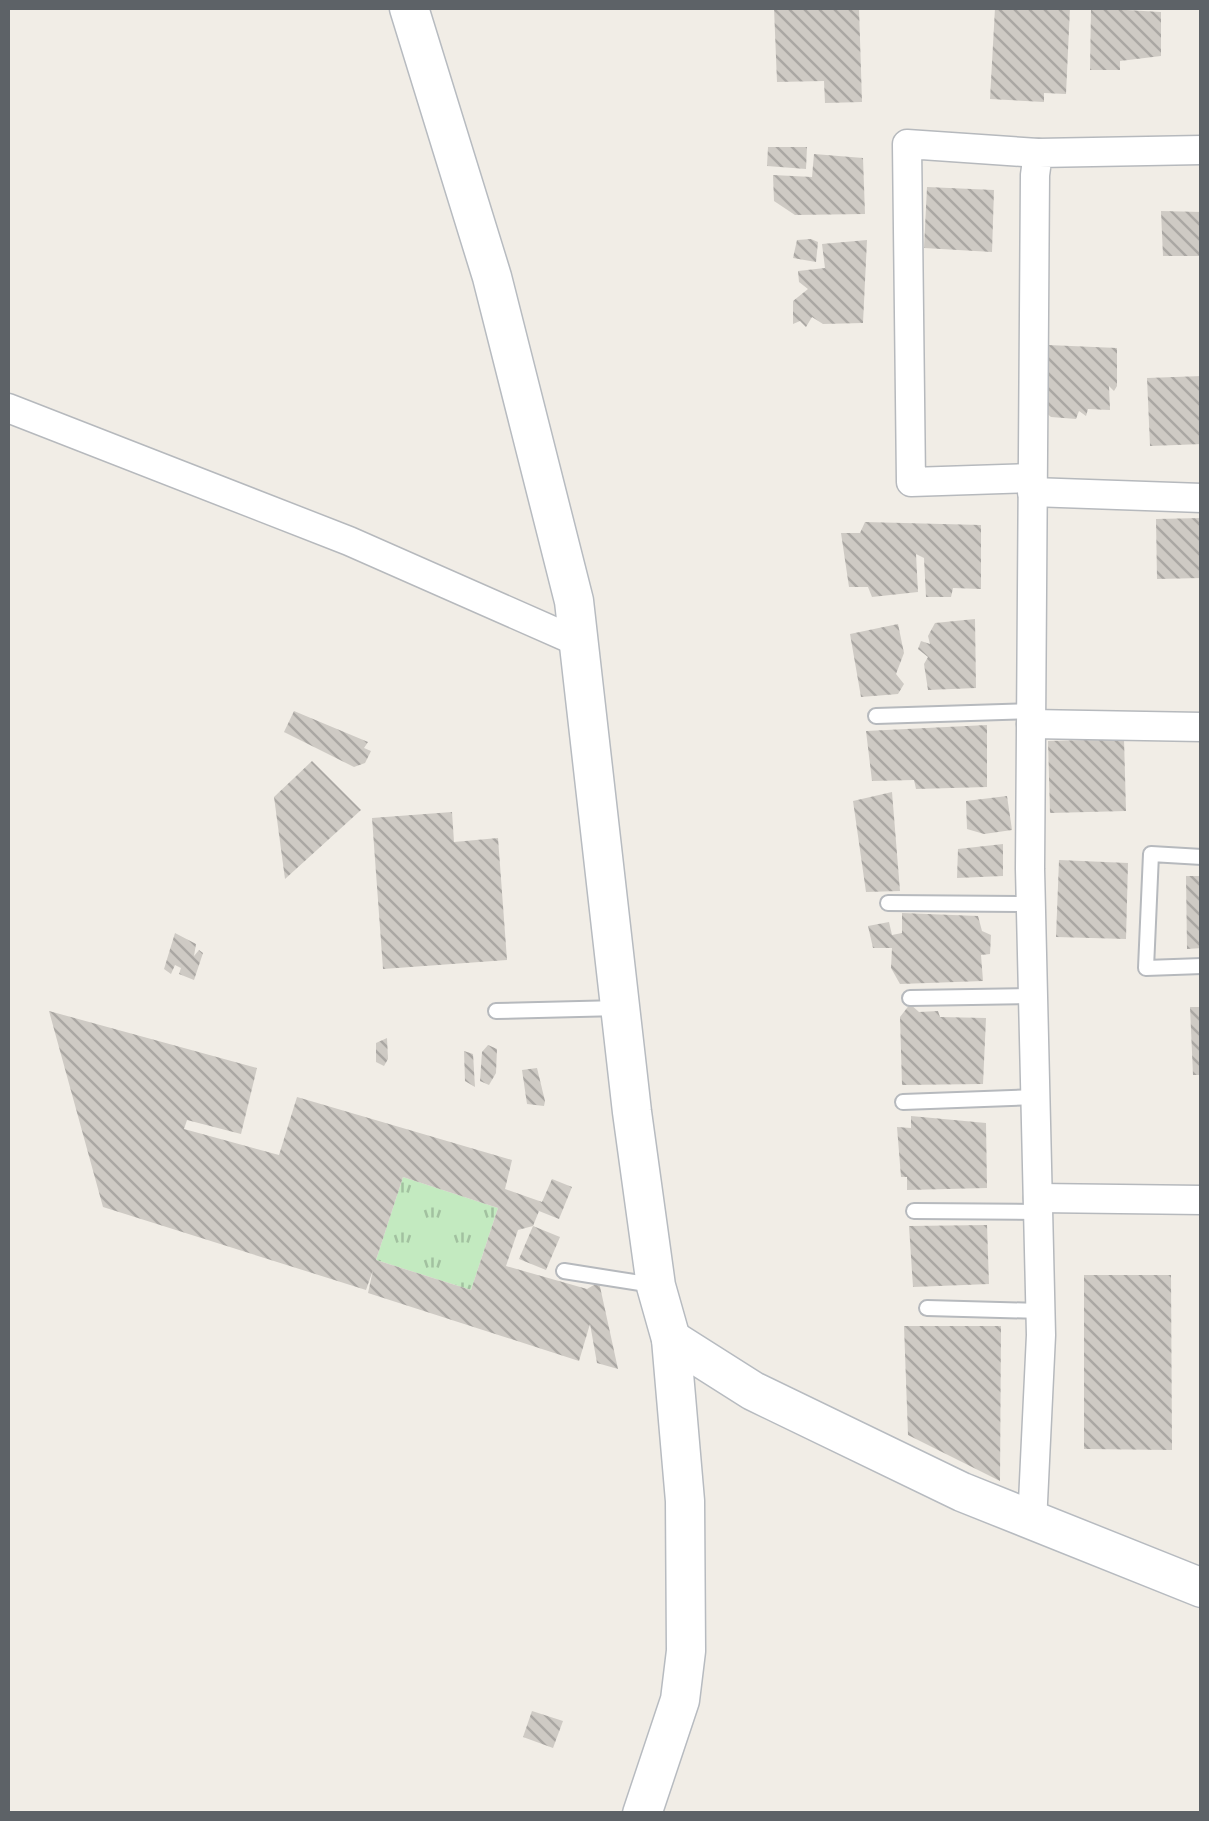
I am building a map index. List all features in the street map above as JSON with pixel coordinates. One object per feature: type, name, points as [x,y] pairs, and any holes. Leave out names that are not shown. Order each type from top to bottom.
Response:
[{"type":"street","points":[[409,8],[492,277],[574,601],[656,1286],[671,1340],[685,1501],[686,1651],[680,1700],[642,1814]]},
{"type":"street","points":[[1202,150],[1038,153],[907,144],[911,482],[1032,485],[1202,498]]},
{"type":"street","points":[[1032,1523],[1040,1310],[1031,904],[1034,218],[1038,153]]},
{"type":"street","points":[[8,408],[349,541],[578,642]]},
{"type":"street","points":[[1031,718],[1202,726]]},
{"type":"street","points":[[1038,1205],[1202,1200]]},
{"type":"street","points":[[671,1340],[753,1391],[1032,1523],[1202,1588]]},
{"type":"lane","points":[[876,716],[1031,718]]},
{"type":"lane","points":[[1202,857],[1151,854],[1146,968],[1202,966]]},
{"type":"lane","points":[[888,904],[1031,904]]},
{"type":"lane","points":[[910,998],[1033,996]]},
{"type":"lane","points":[[496,1010],[621,1008]]},
{"type":"lane","points":[[903,1102],[1036,1097]]},
{"type":"lane","points":[[914,1210],[1038,1205]]},
{"type":"lane","points":[[564,1271],[656,1286]]},
{"type":"lane","points":[[927,1308],[1040,1310]]},
{"type":"green space","points":[[403,1177],[498,1208],[471,1290],[376,1260]]},
{"type":"building","points":[[774,8],[859,8],[862,102],[825,103],[824,81],[777,82]]},
{"type":"building","points":[[995,8],[1070,8],[1066,94],[1044,93],[1044,102],[990,99]]},
{"type":"building","points":[[1091,8],[1161,12],[1161,56],[1120,61],[1120,70],[1090,70]]},
{"type":"building","points":[[768,147],[807,147],[806,169],[767,166]]},
{"type":"building","points":[[814,154],[863,158],[865,214],[795,215],[774,201],[773,175],[812,177]]},
{"type":"building","points":[[927,187],[994,190],[992,252],[924,248]]},
{"type":"building","points":[[1161,211],[1202,212],[1202,256],[1163,256]]},
{"type":"building","points":[[797,240],[818,242],[816,262],[793,258]]},
{"type":"building","points":[[867,240],[863,323],[823,324],[812,317],[806,327],[800,321],[793,324],[793,301],[808,289],[799,282],[798,271],[825,268],[822,244]]},
{"type":"building","points":[[1048,345],[1117,348],[1117,386],[1114,391],[1109,386],[1110,410],[1088,409],[1086,416],[1079,411],[1076,419],[1051,417],[1044,411],[1043,355]]},
{"type":"building","points":[[1202,376],[1202,444],[1150,446],[1147,378]]},
{"type":"building","points":[[1202,518],[1202,578],[1157,579],[1156,519]]},
{"type":"building","points":[[865,522],[981,525],[981,589],[953,588],[951,597],[926,597],[924,558],[916,554],[918,592],[872,597],[868,587],[849,587],[841,533],[860,533]]},
{"type":"building","points":[[975,619],[976,688],[928,690],[924,664],[928,657],[918,649],[921,641],[930,644],[928,636],[935,623]]},
{"type":"building","points":[[898,624],[904,653],[896,674],[904,684],[898,694],[861,697],[850,634]]},
{"type":"building","points":[[294,711],[368,742],[364,748],[371,751],[365,763],[354,767],[284,732]]},
{"type":"building","points":[[987,725],[987,787],[916,789],[914,780],[872,781],[866,731]]},
{"type":"building","points":[[1124,739],[1126,811],[1050,813],[1048,741]]},
{"type":"building","points":[[312,761],[361,810],[285,879],[274,797]]},
{"type":"building","points":[[892,792],[900,891],[866,892],[853,801]]},
{"type":"building","points":[[1007,796],[1012,830],[984,834],[967,829],[966,801]]},
{"type":"building","points":[[452,812],[454,842],[498,838],[507,960],[383,969],[372,818]]},
{"type":"building","points":[[1003,844],[1003,876],[957,878],[958,849]]},
{"type":"building","points":[[1059,860],[1128,863],[1126,939],[1056,937]]},
{"type":"building","points":[[1186,876],[1202,876],[1202,948],[1187,949]]},
{"type":"building","points":[[902,913],[978,916],[982,931],[991,935],[990,954],[981,955],[983,981],[900,984],[891,968],[892,948],[873,948],[868,926],[889,922],[892,935],[902,933]]},
{"type":"building","points":[[175,933],[196,944],[194,956],[199,950],[203,953],[194,980],[179,974],[181,968],[175,965],[171,974],[164,969]]},
{"type":"building","points":[[910,1004],[919,1012],[938,1011],[940,1017],[986,1018],[983,1084],[902,1085],[900,1017]]},
{"type":"building","points":[[1190,1007],[1202,1007],[1202,1075],[1193,1075]]},
{"type":"building","points":[[49,1011],[257,1068],[241,1134],[187,1120],[184,1129],[279,1155],[297,1097],[512,1160],[505,1189],[542,1202],[552,1179],[572,1187],[559,1219],[539,1211],[533,1226],[518,1230],[506,1266],[587,1289],[599,1282],[618,1369],[597,1363],[590,1324],[579,1361],[368,1293],[373,1270],[366,1290],[103,1207]],"holes":[[[403,1177],[498,1208],[471,1290],[376,1260]]]},
{"type":"building","points":[[387,1038],[388,1059],[384,1066],[376,1062],[376,1043]]},
{"type":"building","points":[[488,1045],[497,1049],[496,1073],[489,1085],[480,1081],[482,1052]]},
{"type":"building","points":[[464,1051],[473,1054],[475,1087],[465,1081]]},
{"type":"building","points":[[537,1068],[544,1106],[527,1104],[522,1070]]},
{"type":"building","points":[[911,1116],[986,1123],[987,1188],[907,1190],[907,1177],[901,1177],[897,1127],[911,1128]]},
{"type":"building","points":[[987,1225],[989,1284],[913,1287],[909,1226]]},
{"type":"building","points":[[533,1226],[560,1237],[546,1270],[519,1259]]},
{"type":"building","points":[[1084,1275],[1171,1275],[1172,1450],[1084,1449]]},
{"type":"building","points":[[904,1326],[1001,1326],[1000,1481],[908,1435]]},
{"type":"building","points":[[532,1711],[563,1721],[553,1748],[523,1737]]}]
